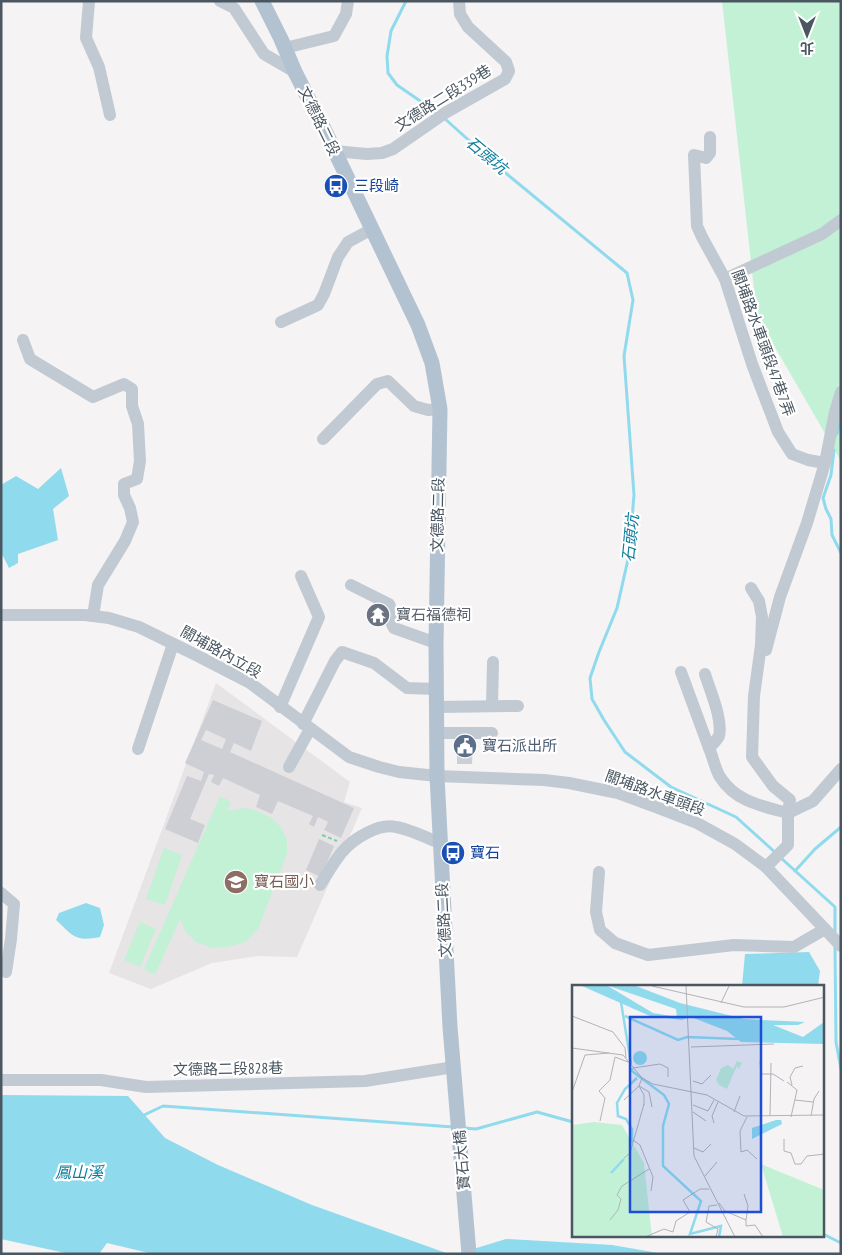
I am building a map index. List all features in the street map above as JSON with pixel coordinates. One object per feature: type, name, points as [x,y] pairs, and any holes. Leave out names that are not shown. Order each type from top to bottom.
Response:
[{"type":"main road","name":"文德路二段","points":[[262,1],[418,325],[432,363],[440,409],[436,643],[437,776],[454,1067]]},
{"type":"main road","name":"寶石大橋","points":[[454,1067],[469,1254]]},
{"type":"street","points":[[89,1],[86,38],[99,67],[110,115]]},
{"type":"street","points":[[220,1],[234,8],[264,54],[295,72]]},
{"type":"street","points":[[285,48],[334,36],[346,14],[348,1]]},
{"type":"street","name":"文德路二段339巷","points":[[334,151],[367,154],[393,148],[441,116],[505,79],[509,71],[506,62],[468,27],[460,14],[459,1]]},
{"type":"street","name":"關埔路水車頭段47巷7弄","points":[[710,137],[710,153],[706,158],[694,155],[698,226],[702,238],[725,279],[752,364],[778,432],[792,454],[808,460],[825,463]]},
{"type":"street","points":[[725,279],[822,234],[841,220]]},
{"type":"street","points":[[281,322],[318,304],[324,294],[338,257],[348,242],[372,229]]},
{"type":"street","points":[[23,340],[30,359],[93,397],[124,384],[132,389],[132,406],[138,424],[140,461],[137,479],[124,484],[124,495],[130,508],[132,522],[125,541],[98,585],[93,616]]},
{"type":"street","points":[[323,439],[377,384],[388,381],[414,406],[428,410],[440,409]]},
{"type":"street","points":[[754,696],[780,597],[807,523],[825,463],[841,392]]},
{"type":"street","points":[[280,707],[319,617],[301,576]]},
{"type":"street","points":[[351,585],[389,604],[391,607],[391,622],[394,628],[436,643]]},
{"type":"street","points":[[751,588],[759,601],[762,617],[761,644],[754,696],[752,757],[774,786],[790,800],[788,845],[766,867]]},
{"type":"street","name":"關埔路內立段","points":[[1,615],[85,615],[110,618],[139,627],[250,684],[349,757],[399,772],[437,776]]},
{"type":"street","points":[[138,749],[173,644]]},
{"type":"street","points":[[289,767],[306,726],[342,652],[374,663],[407,688],[436,688]]},
{"type":"street","points":[[492,706],[493,662]]},
{"type":"street","points":[[681,672],[720,776],[729,789],[745,801],[788,813],[814,801],[841,769]]},
{"type":"street","points":[[705,674],[720,725],[718,738],[709,748]]},
{"type":"street","points":[[436,707],[518,706]]},
{"type":"street","points":[[436,733],[492,733]]},
{"type":"street","name":"關埔路水車頭段","points":[[437,776],[544,780],[569,783],[618,793],[697,823],[735,844],[766,867],[841,946]]},
{"type":"street","points":[[320,885],[342,852],[365,833],[378,828],[396,826],[440,843]]},
{"type":"street","points":[[598,872],[596,912],[600,930],[615,943],[648,955],[734,945],[794,947],[825,929]]},
{"type":"street","points":[[1,893],[14,904],[6,972]]},
{"type":"street","name":"文德路二段828巷","points":[[1,1080],[101,1080],[146,1087],[365,1081],[454,1067]]},
{"type":"shaded area","name":"寶石國小","points":[[216,683],[350,782],[344,802],[362,808],[297,957],[258,956],[212,963],[151,989],[109,973]]},
{"type":"green space","points":[[722,1],[841,1],[841,461],[757,316]]},
{"type":"green space","points":[[220,796],[231,802],[227,811],[245,808],[272,818],[281,827],[287,840],[287,854],[258,929],[245,942],[227,947],[212,948],[196,942],[185,931],[180,919],[155,975],[144,969]]},
{"type":"green space","points":[[164,848],[182,855],[165,905],[146,899]]},
{"type":"green space","points":[[140,922],[156,929],[140,967],[124,960]]},
{"type":"water","points":[[61,468],[69,496],[53,509],[58,540],[18,554],[18,563],[9,568],[1,552],[1,485],[16,476],[38,489]]},
{"type":"water","points":[[86,903],[100,908],[104,925],[100,937],[80,938],[56,920],[59,913]]},
{"type":"water","points":[[809,952],[820,971],[818,985],[742,985],[745,954]]},
{"type":"water","name":"鳳山溪","points":[[1,1095],[128,1096],[165,1138],[218,1165],[312,1205],[449,1254],[153,1254],[107,1243],[99,1254],[70,1254],[1,1239]]},
{"type":"water","points":[[506,1239],[612,1245],[664,1254],[457,1254]]},
{"type":"building","name":"寶石福德祠","points":[[375,609],[382,611],[380,621],[373,619]]},
{"type":"building","points":[[213,700],[262,721],[251,751],[234,743],[230,752],[354,808],[341,838],[324,830],[328,822],[318,817],[314,827],[309,824],[313,816],[278,801],[272,814],[256,807],[260,795],[223,778],[219,786],[211,782],[214,775],[209,774],[190,819],[205,825],[198,843],[165,829],[187,776],[201,781],[204,772],[185,763]],"holes":[[[206,730],[226,739],[222,749],[201,740]]]},
{"type":"building","name":"寶石派出所","points":[[457,738],[473,739],[472,764],[457,764]]},
{"type":"building","points":[[319,839],[334,846],[321,877],[306,870]]},
{"type":"waterway","name":"石頭坑","points":[[406,1],[391,31],[387,56],[388,73],[397,85],[439,114]]},
{"type":"waterway","name":"石頭坑","points":[[444,118],[502,170],[627,273],[633,300],[624,356],[634,495],[629,555],[617,608],[590,678],[592,699],[625,752],[671,787],[736,817],[777,854]]},
{"type":"waterway","points":[[837,434],[841,418]]},
{"type":"waterway","points":[[834,450],[831,475],[823,498],[831,519],[832,535],[841,553]]},
{"type":"waterway","points":[[795,871],[815,849],[841,827]]},
{"type":"waterway","name":"石頭坑","points":[[781,858],[835,907],[835,933]]},
{"type":"waterway","name":"石頭坑","points":[[835,947],[836,1042],[841,1069]]},
{"type":"waterway","points":[[142,1116],[163,1106],[453,1127]]},
{"type":"waterway","points":[[464,1128],[476,1129],[537,1112],[572,1122]]},
{"type":"waterway","points":[[824,1234],[841,1243]]},
{"type":"place","name":"三段崎","points":[[336,186]]},
{"type":"place","name":"寶石福德祠","points":[[378,615]]},
{"type":"place","name":"寶石派出所","points":[[465,746]]},
{"type":"place","name":"寶石","points":[[453,853]]},
{"type":"place","name":"寶石國小","points":[[236,882]]}]
